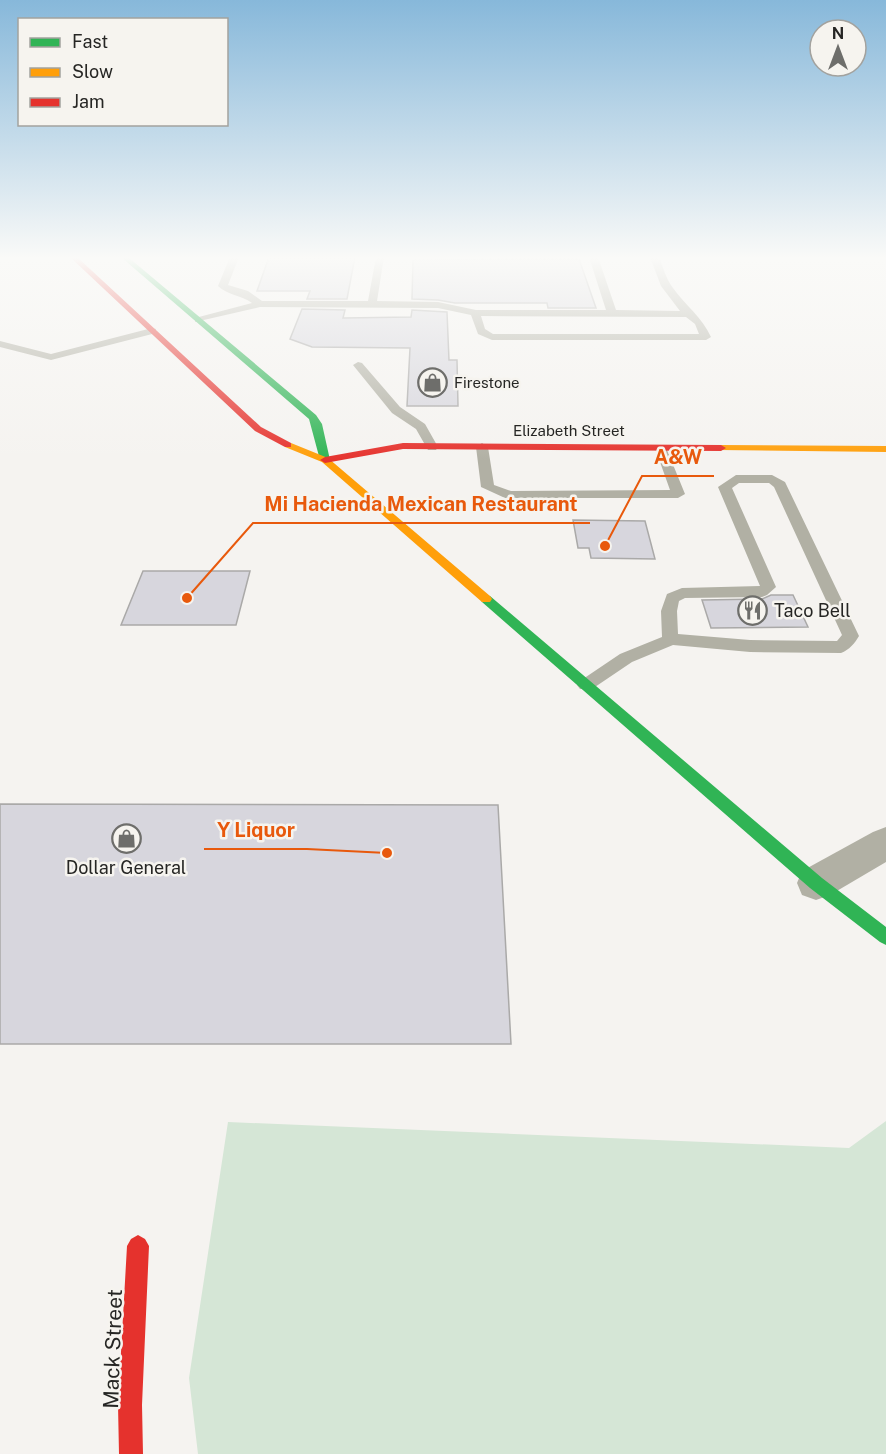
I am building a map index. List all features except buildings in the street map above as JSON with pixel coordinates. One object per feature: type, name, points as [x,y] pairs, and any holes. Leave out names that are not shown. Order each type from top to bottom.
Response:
[{"type":"main road","points":[[145,325],[273,439],[325,460],[816,883],[886,937]]},
{"type":"main road","points":[[205,325],[313,417],[317,424],[325,460]]},
{"type":"main road","name":"Elizabeth Street","points":[[325,460],[403,446],[886,450]]},
{"type":"main road","name":"Mack Street","points":[[131,1454],[130,1405],[138,1246]]},
{"type":"street","points":[[816,883],[886,843]]},
{"type":"lane","points":[[477,325],[483,334],[492,337],[706,337],[700,325]]},
{"type":"lane","points":[[0,344],[51,357],[152,331]]},
{"type":"lane","points":[[358,365],[396,410],[421,427],[432,447]]},
{"type":"lane","points":[[482,447],[489,487],[510,495],[678,494],[661,448]]},
{"type":"lane","points":[[586,684],[626,658],[662,645],[670,639],[750,646],[841,647],[851,636],[780,485],[772,479],[736,479],[725,487],[768,587],[762,592],[682,593],[672,598],[669,611],[670,639]]},
{"type":"green space","points":[[886,1121],[886,1454],[198,1454],[189,1378],[228,1122],[849,1148]]},
{"type":"traffic: fast","points":[[204,325],[313,417],[317,424],[325,460]]},
{"type":"traffic: fast","points":[[486,599],[816,883],[886,937]]},
{"type":"traffic: slow","points":[[288,445],[325,460],[486,599]]},
{"type":"traffic: slow","points":[[721,448],[886,449]]},
{"type":"traffic: jam","points":[[146,325],[258,429],[288,445]]},
{"type":"traffic: jam","points":[[325,460],[403,446],[721,448]]},
{"type":"traffic: jam","points":[[131,1454],[130,1405],[138,1246]]},
{"type":"place","name":"Firestone","points":[[433,383]]},
{"type":"place","name":"A&W","points":[[605,546]]},
{"type":"place","name":"Mi Hacienda Mexican Restaurant","points":[[187,598]]},
{"type":"place","name":"Taco Bell","points":[[753,611]]},
{"type":"place","name":"Dollar General","points":[[126,839]]},
{"type":"place","name":"Y Liquor","points":[[387,853]]}]
